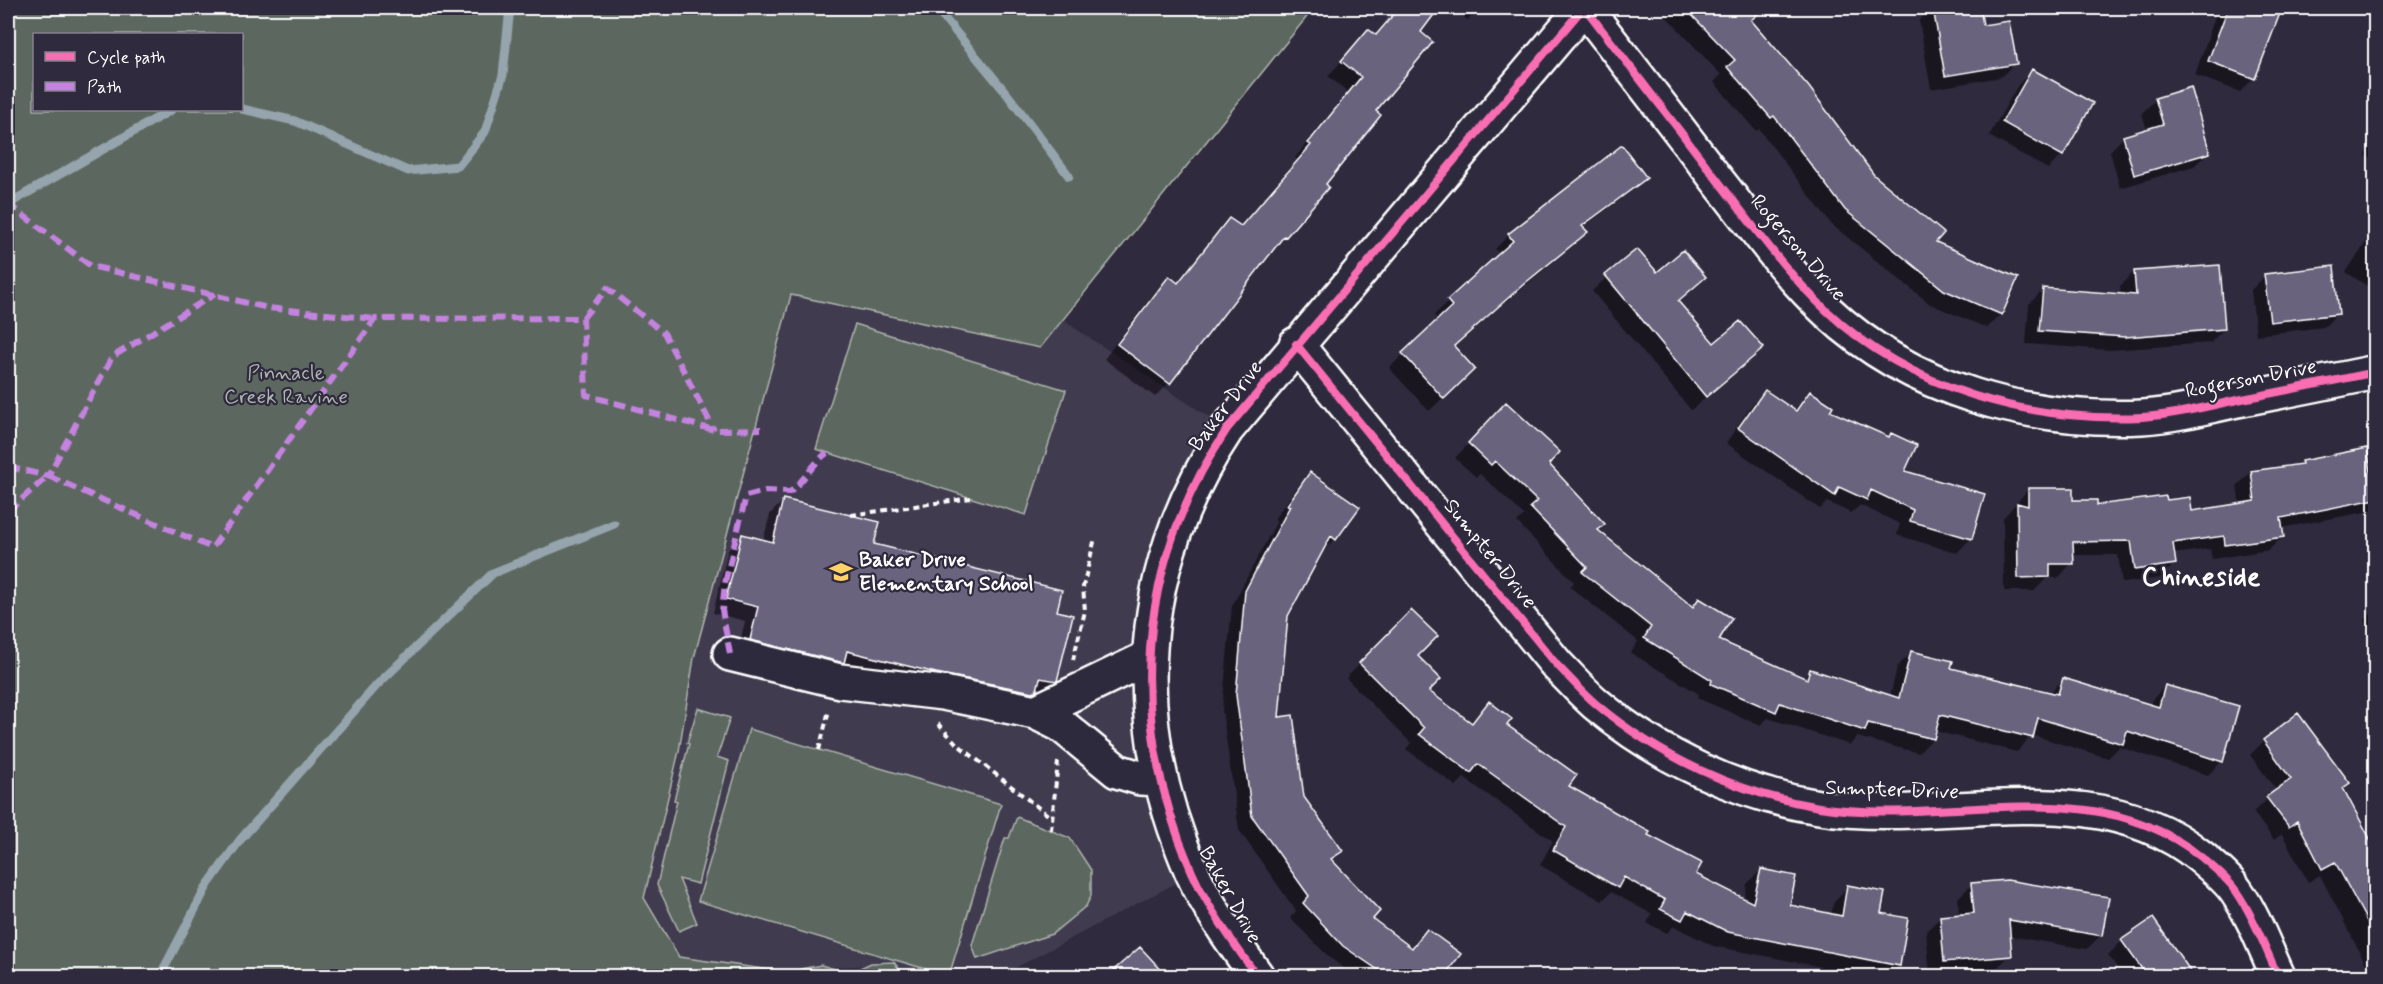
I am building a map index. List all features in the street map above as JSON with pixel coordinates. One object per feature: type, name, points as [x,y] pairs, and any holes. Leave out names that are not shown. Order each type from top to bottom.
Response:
[{"type":"street","name":"Baker Drive","points":[[1257,976],[1193,874],[1174,824],[1161,779],[1151,732],[1149,657],[1152,624],[1166,555],[1188,497],[1208,457],[1227,429],[1296,344],[1584,8]]},
{"type":"street","name":"Rogerson Drive","points":[[1584,8],[1784,266],[1827,311],[1874,348],[1944,384],[1976,398],[2034,411],[2078,416],[2144,417],[2376,372]]},
{"type":"street","name":"Sumpter Drive","points":[[1296,344],[1557,665],[1594,702],[1632,732],[1675,757],[1720,778],[1766,794],[1819,807],[1883,812],[2046,806],[2079,807],[2134,819],[2180,840],[2215,868],[2235,889],[2250,913],[2278,976]]},
{"type":"street","points":[[730,654],[837,680],[941,692],[1035,712],[1068,730],[1117,771],[1140,778],[1161,779]]},
{"type":"street","points":[[1035,712],[1149,657]]},
{"type":"path","points":[[851,515],[970,498]]},
{"type":"path","points":[[1073,662],[1085,611],[1083,587],[1095,538]]},
{"type":"path","points":[[819,750],[837,680]]},
{"type":"path","points":[[941,692],[935,721],[957,744],[1053,819]]},
{"type":"path","points":[[1051,830],[1058,764]]},
{"type":"shaded area","name":"Baker Drive Elementary School","points":[[640,191],[1019,291],[1227,429],[1208,457],[1148,664],[1193,874],[1000,976],[893,976],[886,964],[793,970],[791,976],[390,976]]},
{"type":"green space","name":"Pinnacle Creek Ravine","points":[[8,8],[1314,8],[1040,348],[791,295],[694,658],[679,751],[644,898],[679,957],[799,974],[801,969],[821,965],[849,973],[871,963],[894,962],[904,976],[8,976]]},
{"type":"green space","points":[[855,324],[1066,390],[1026,515],[816,449]]},
{"type":"green space","points":[[698,708],[730,718],[717,757],[729,761],[698,884],[679,879],[697,923],[679,931],[657,885],[677,801],[674,800],[689,744],[687,743]]},
{"type":"green space","points":[[749,729],[1001,804],[949,976],[698,901]]},
{"type":"green space","points":[[1017,817],[1070,838],[1091,870],[1091,896],[1086,906],[1052,934],[977,959],[972,945],[1005,838],[1009,838]]},
{"type":"building","points":[[1399,8],[1439,8],[1421,32],[1433,42],[1376,111],[1381,115],[1326,184],[1329,187],[1286,237],[1284,236],[1170,384],[1117,344],[1169,276],[1178,283],[1229,218],[1241,226],[1311,145],[1308,143],[1361,77],[1341,61],[1368,29],[1376,35]]},
{"type":"building","points":[[1685,8],[1765,8],[1751,20],[1809,87],[1874,175],[1944,233],[1936,242],[2018,278],[2002,315],[1944,290],[1845,210],[1774,116],[1771,118],[1727,67],[1735,60]]},
{"type":"building","points":[[1933,8],[1980,8],[1983,25],[2009,21],[2017,64],[1945,76]]},
{"type":"building","points":[[2228,8],[2282,8],[2255,79],[2208,61]]},
{"type":"building","points":[[2032,69],[2093,103],[2063,156],[2002,122]]},
{"type":"building","points":[[2191,87],[2210,153],[2134,175],[2123,136],[2163,124],[2155,98]]},
{"type":"building","points":[[1622,145],[1647,178],[1582,226],[1588,232],[1524,284],[1454,346],[1475,369],[1444,399],[1402,353],[1452,306],[1447,300],[1513,241],[1508,234]]},
{"type":"building","points":[[1637,249],[1657,272],[1683,250],[1706,277],[1678,301],[1714,343],[1740,321],[1764,348],[1706,397],[1605,275]]},
{"type":"building","points":[[2220,265],[2225,329],[2125,337],[2039,331],[2043,288],[2136,295],[2134,271]]},
{"type":"building","points":[[2334,266],[2339,314],[2270,322],[2264,274]]},
{"type":"building","points":[[1765,390],[1796,411],[1810,391],[1833,406],[1830,411],[1889,437],[1891,433],[1917,445],[1905,471],[1985,494],[1972,539],[1910,521],[1913,510],[1871,490],[1867,500],[1839,487],[1835,496],[1738,428]]},
{"type":"building","points":[[1506,402],[1560,452],[1549,464],[1605,524],[1598,530],[1693,607],[1699,598],[1732,618],[1719,640],[1807,679],[1810,669],[1899,698],[1911,651],[1953,661],[1951,668],[2058,694],[2063,678],[2159,707],[2165,685],[2239,706],[2223,762],[2127,731],[2123,744],[2038,718],[2033,738],[1940,715],[1934,739],[1868,723],[1865,731],[1780,703],[1776,712],[1711,684],[1712,680],[1644,638],[1651,627],[1582,572],[1587,567],[1530,507],[1537,501],[1495,461],[1491,465],[1468,443]]},
{"type":"building","points":[[2367,448],[2376,499],[2281,518],[2284,537],[2225,545],[2224,536],[2173,543],[2176,564],[2135,570],[2131,541],[2073,542],[2074,564],[2050,564],[2050,577],[2018,578],[2017,503],[2028,506],[2028,488],[2073,488],[2073,500],[2097,500],[2097,505],[2166,496],[2167,500],[2190,497],[2192,511],[2255,501],[2251,471],[2302,464],[2301,461]]},
{"type":"building","points":[[1310,472],[1360,507],[1336,540],[1331,536],[1288,616],[1279,717],[1293,715],[1304,797],[1343,851],[1331,859],[1380,911],[1373,919],[1412,948],[1427,929],[1461,954],[1444,976],[1387,976],[1343,946],[1303,903],[1309,896],[1252,816],[1236,695],[1245,591],[1290,506],[1287,505]]},
{"type":"building","points":[[783,499],[880,522],[874,544],[1062,590],[1057,611],[1073,615],[1057,681],[1040,678],[1037,690],[1033,692],[936,673],[847,651],[844,663],[750,640],[758,607],[726,599],[742,534],[773,542]]},
{"type":"building","points":[[1411,610],[1438,636],[1418,656],[1441,679],[1429,691],[1472,723],[1489,701],[1512,719],[1507,725],[1577,775],[1569,786],[1650,832],[1648,835],[1702,863],[1696,874],[1753,903],[1761,869],[1796,876],[1790,905],[1842,916],[1847,885],[1885,892],[1881,913],[1908,918],[1900,966],[1728,932],[1687,911],[1682,920],[1660,909],[1665,900],[1624,877],[1618,888],[1553,850],[1566,827],[1478,764],[1471,773],[1419,734],[1424,728],[1359,663]]},
{"type":"building","points":[[2298,713],[2350,783],[2343,788],[2376,850],[2376,938],[2335,862],[2322,869],[2297,821],[2289,827],[2266,797],[2291,779],[2263,740]]},
{"type":"building","points":[[2007,880],[2109,897],[2102,936],[2009,920],[2012,956],[1944,962],[1940,916],[1974,913],[1971,883]]},
{"type":"building","points":[[2153,918],[2194,976],[2147,976],[2121,940]]},
{"type":"building","points":[[1140,947],[1167,976],[1107,976]]},
{"type":"waterway","points":[[243,109],[295,121],[408,171],[458,166],[485,132],[503,75],[510,8]]},
{"type":"waterway","points":[[936,8],[1007,94],[1069,176]]},
{"type":"waterway","points":[[8,204],[169,111]]},
{"type":"waterway","points":[[160,976],[207,886],[240,840],[377,685],[493,573],[614,524]]},
{"type":"marked path","points":[[8,204],[91,266],[268,308],[375,319]]},
{"type":"marked path","points":[[583,318],[607,288],[664,333],[714,430]]},
{"type":"marked path","points":[[8,467],[48,476],[112,357],[215,294]]},
{"type":"marked path","points":[[8,511],[48,476],[212,548],[375,319],[583,318],[586,395],[714,430],[761,429]]},
{"type":"marked path","points":[[730,654],[722,610],[725,583],[746,496],[766,491],[790,492],[827,453]]},
{"type":"cycle path","points":[[1257,976],[1214,912],[1192,872],[1171,815],[1157,758],[1150,702],[1150,646],[1158,590],[1173,535],[1196,482],[1227,429],[1583,8]]},
{"type":"cycle path","points":[[1585,8],[1770,248],[1812,296],[1860,338],[1896,362],[1934,381],[1974,396],[2057,414],[2142,417],[2190,410],[2376,372]]},
{"type":"cycle path","points":[[1296,344],[1557,665],[1596,704],[1646,740],[1672,756],[1729,782],[1759,793],[1819,807],[1867,811],[2017,806],[2066,808],[2114,815],[2159,830],[2201,857],[2232,886],[2254,922],[2278,976]]},
{"type":"place","name":"Baker Drive Elementary School","points":[[841,572]]},
{"type":"district","name":"Chineside","points":[[2201,577]]}]
